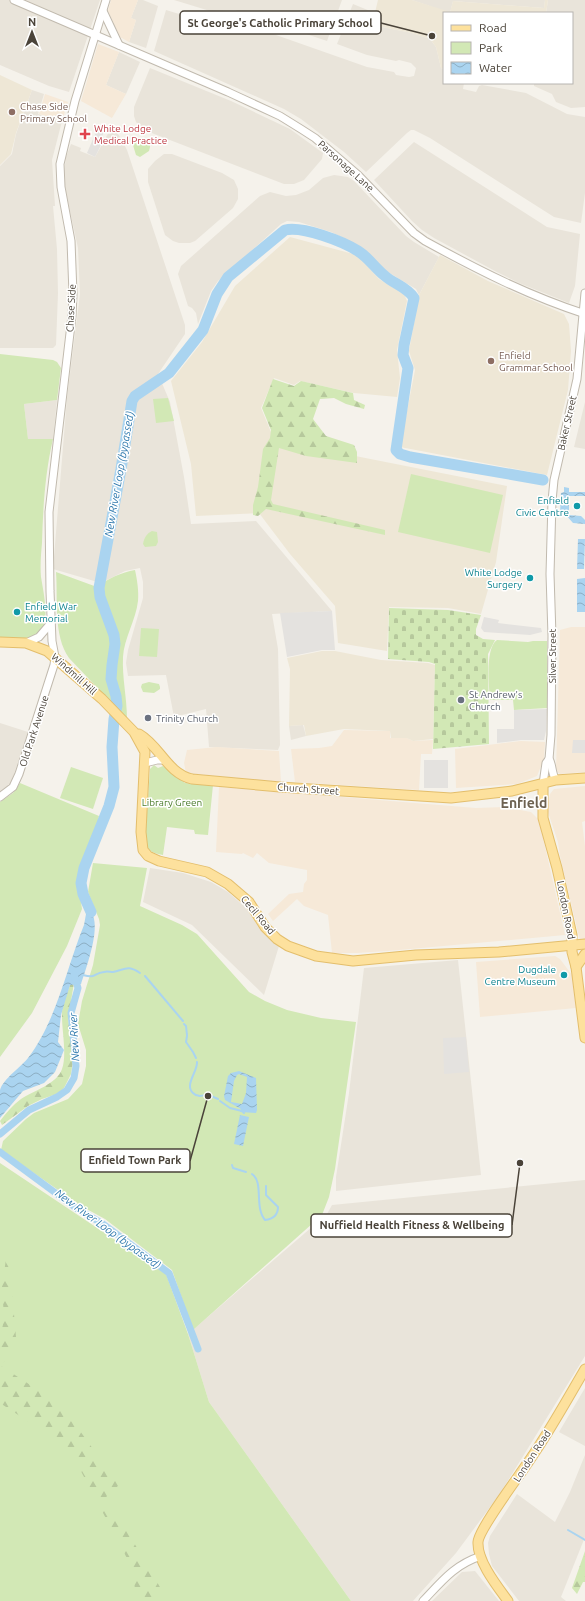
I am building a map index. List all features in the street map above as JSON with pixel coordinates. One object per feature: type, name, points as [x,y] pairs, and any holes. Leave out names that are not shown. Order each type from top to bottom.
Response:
[{"type":"main road","name":"Windmill Hill","points":[[0,642],[26,643],[47,651],[108,706],[134,732]]},
{"type":"main road","name":"Church Street","points":[[134,732],[141,735],[179,774],[192,779],[280,787],[458,797],[512,791],[556,780],[585,778]]},
{"type":"main road","name":"Cecil Road","points":[[134,732],[144,748],[145,763],[140,832],[144,853],[159,861],[207,872],[228,884],[249,902],[265,927],[288,946],[301,952],[316,956],[353,961],[416,955],[500,952],[572,946]]},
{"type":"main road","name":"London Road","points":[[543,784],[543,818],[560,880],[572,935],[572,946],[585,1038]]},
{"type":"main road","points":[[572,946],[585,944]]},
{"type":"main road","points":[[576,967],[585,954]]},
{"type":"main road","name":"London Road","points":[[481,1556],[478,1542],[487,1523],[534,1454],[585,1369]]},
{"type":"main road","points":[[481,1556],[492,1578],[508,1601]]},
{"type":"street","name":"Parsonage Lane","points":[[14,0],[280,116],[315,138],[335,154],[362,179],[414,233],[425,241],[514,288],[584,314]]},
{"type":"street","name":"Chase Side","points":[[55,657],[51,623],[49,512],[72,316],[73,294],[71,241],[61,187],[60,164],[75,101],[106,0]]},
{"type":"street","points":[[103,11],[119,45]]},
{"type":"street","name":"Baker Street","points":[[551,553],[551,520],[554,480],[577,379],[585,293]]},
{"type":"street","name":"Silver Street","points":[[551,553],[552,636],[551,735],[549,759],[552,774],[556,780]]},
{"type":"street","points":[[26,643],[39,637],[51,623]]},
{"type":"street","name":"Old Park Avenue","points":[[0,797],[13,787],[19,774],[46,691],[55,657]]},
{"type":"street","name":"Silver Street","points":[[543,784],[546,763],[549,759]]},
{"type":"street","points":[[145,763],[164,760]]},
{"type":"street","points":[[424,1601],[456,1567],[468,1560],[481,1556]]},
{"type":"shaded area","points":[[0,0],[100,0],[69,92],[49,86],[0,65]]},
{"type":"shaded area","points":[[111,0],[138,0],[131,18],[136,20],[129,42],[120,37],[108,11]]},
{"type":"shaded area","points":[[138,0],[143,0],[158,6],[146,48],[129,42],[136,20],[131,18]]},
{"type":"shaded area","points":[[174,0],[342,0],[327,41],[235,10],[210,11]]},
{"type":"shaded area","points":[[378,0],[412,0],[450,12],[443,12],[443,69],[441,68],[436,47],[430,39],[412,33],[372,25]]},
{"type":"shaded area","points":[[412,0],[545,0],[544,8],[453,1],[450,12]]},
{"type":"shaded area","points":[[545,0],[548,0],[546,12],[450,12],[453,1],[544,8]]},
{"type":"shaded area","points":[[548,0],[585,0],[585,107],[571,108],[556,102],[552,94],[534,86],[534,84],[573,84],[573,12],[546,12]]},
{"type":"shaded area","points":[[353,4],[375,13],[372,25],[412,33],[430,39],[436,47],[441,68],[443,69],[443,84],[464,84],[463,89],[476,92],[479,86],[482,85],[526,93],[567,114],[585,117],[585,193],[581,223],[554,217],[430,138],[414,130],[407,133],[366,172],[344,152],[301,119],[284,109],[154,51],[166,10],[209,23],[239,22],[367,67],[394,72],[396,75],[409,77],[414,76],[416,68],[411,63],[367,55],[337,44]]},
{"type":"shaded area","points":[[98,44],[119,52],[106,85],[126,94],[112,118],[81,101]]},
{"type":"shaded area","points":[[119,52],[140,62],[126,94],[106,85]]},
{"type":"shaded area","points":[[150,68],[231,101],[290,129],[323,153],[322,159],[304,180],[294,184],[284,184],[144,130],[136,122],[134,107]]},
{"type":"shaded area","name":"Chase Side Primary School","points":[[0,75],[32,90],[16,133],[11,154],[0,165]]},
{"type":"shaded area","points":[[32,90],[44,94],[38,114],[62,121],[52,160],[58,293],[56,345],[53,348],[0,348],[0,166],[12,154],[16,134]]},
{"type":"shaded area","points":[[45,94],[68,102],[62,121],[39,114]]},
{"type":"shaded area","points":[[99,125],[106,128],[100,141],[102,143],[95,157],[87,153]]},
{"type":"shaded area","points":[[110,130],[117,133],[127,150],[185,325],[185,334],[158,374],[170,402],[191,524],[256,521],[332,611],[272,614],[278,649],[280,745],[278,750],[209,747],[206,709],[174,717],[166,675],[128,676],[126,663],[128,650],[143,598],[143,582],[140,568],[125,571],[101,583],[53,569],[67,398],[80,294],[78,248],[65,188],[64,172],[66,157],[71,144],[81,148],[80,151],[95,157]]},
{"type":"shaded area","points":[[414,142],[547,227],[580,234],[575,286],[569,303],[519,283],[495,271],[434,238],[412,221],[374,180]]},
{"type":"shaded area","points":[[164,154],[172,154],[222,173],[234,180],[238,189],[238,199],[233,208],[195,241],[190,243],[179,243],[173,241],[165,235],[148,182],[148,169]]},
{"type":"shaded area","points":[[334,175],[348,177],[354,181],[406,236],[439,257],[419,295],[416,289],[383,269],[344,238],[331,232],[299,222],[287,221],[281,224],[218,281],[211,291],[198,324],[196,313],[188,306],[178,274],[181,266],[260,196],[270,192],[286,196],[296,195],[309,190],[323,178]]},
{"type":"shaded area","points":[[290,237],[357,255],[379,279],[404,294],[407,301],[397,350],[400,378],[397,397],[354,393],[300,381],[294,385],[274,378],[261,408],[271,432],[330,451],[507,486],[496,562],[481,614],[448,608],[389,607],[387,651],[338,643],[335,606],[290,554],[259,513],[196,516],[191,464],[171,381],[202,342],[235,286]]},
{"type":"shaded area","name":"Enfield Grammar School","points":[[440,255],[488,281],[564,314],[569,324],[571,351],[568,390],[547,475],[400,447],[415,370],[409,351],[419,295]]},
{"type":"shaded area","points":[[57,400],[53,439],[28,439],[24,404]]},
{"type":"shaded area","points":[[585,402],[585,449],[574,447]]},
{"type":"shaded area","points":[[332,611],[335,650],[322,650],[287,657],[280,613]]},
{"type":"shaded area","points":[[484,617],[499,620],[498,623],[541,628],[542,632],[530,635],[484,632],[481,628]]},
{"type":"shaded area","points":[[571,627],[585,627],[585,772],[560,774],[556,771],[560,630]]},
{"type":"shaded area","points":[[322,651],[335,651],[381,660],[428,663],[435,665],[433,739],[413,741],[407,738],[391,738],[390,731],[344,729],[306,736],[304,725],[289,726],[290,669],[287,658]]},
{"type":"shaded area","points":[[547,709],[544,740],[521,740],[497,743],[497,729],[514,729],[514,710]]},
{"type":"shaded area","points":[[0,723],[28,732],[10,786],[0,793]]},
{"type":"shaded area","points":[[303,725],[306,736],[291,740],[289,726]]},
{"type":"shaded area","points":[[344,730],[390,731],[390,738],[407,738],[413,741],[433,740],[432,754],[421,754],[419,790],[295,782],[291,749],[332,746]]},
{"type":"shaded area","points":[[573,740],[585,740],[585,753],[572,753]]},
{"type":"shaded area","points":[[521,741],[545,742],[544,759],[537,776],[517,784],[456,788],[455,749]]},
{"type":"shaded area","points":[[217,747],[279,751],[281,782],[186,773],[184,763],[187,750]]},
{"type":"shaded area","points":[[424,760],[448,760],[448,788],[424,788]]},
{"type":"shaded area","points":[[585,786],[585,821],[582,822],[585,846],[585,940],[580,941],[558,842],[548,812],[548,804],[550,794],[554,789]]},
{"type":"shaded area","points":[[219,787],[476,808],[504,807],[531,812],[539,820],[565,935],[388,951],[332,953],[328,915],[304,906],[297,899],[273,921],[268,914],[289,894],[303,892],[304,884],[307,880],[307,870],[269,863],[257,853],[253,858],[243,853],[216,852]]},
{"type":"shaded area","points":[[150,868],[183,873],[211,882],[228,892],[245,907],[260,929],[279,946],[264,995],[192,925],[143,902]]},
{"type":"shaded area","points":[[555,956],[560,959],[572,975],[576,1008],[480,1017],[476,962]]},
{"type":"shaded area","points":[[458,960],[481,1175],[336,1191],[336,1177],[349,1093],[364,968]]},
{"type":"shaded area","points":[[466,1037],[469,1072],[444,1074],[443,1038]]},
{"type":"shaded area","points":[[585,1180],[585,1356],[499,1495],[456,1553],[413,1601],[351,1601],[209,1402],[188,1334],[327,1214],[332,1205]]},
{"type":"shaded area","points":[[585,1388],[585,1446],[559,1432]]},
{"type":"shaded area","points":[[585,1455],[585,1537],[561,1597],[566,1601],[519,1601],[492,1566],[488,1543],[490,1536],[517,1494],[555,1522],[570,1492]]},
{"type":"shaded area","points":[[475,1571],[499,1601],[432,1601],[462,1572]]},
{"type":"green space","points":[[134,139],[143,141],[150,145],[149,151],[140,157],[136,155],[132,142]]},
{"type":"green space","points":[[0,354],[53,360],[57,362],[61,368],[57,400],[24,404],[28,439],[53,439],[45,491],[41,560],[45,619],[44,626],[41,631],[27,638],[0,638]]},
{"type":"green space","points":[[273,379],[294,386],[301,381],[353,393],[354,400],[365,405],[364,409],[346,404],[334,398],[320,399],[313,419],[326,436],[354,445],[357,452],[357,463],[306,456],[279,448],[271,500],[273,504],[385,530],[385,535],[266,509],[258,516],[253,515],[253,505],[258,487],[263,449],[270,438],[271,430],[262,408]]},
{"type":"green space","points":[[168,398],[174,421],[156,423],[153,399]]},
{"type":"green space","points":[[411,474],[503,495],[490,553],[398,532]]},
{"type":"green space","points":[[152,531],[157,532],[158,542],[156,546],[145,547],[143,544],[145,538]]},
{"type":"green space","points":[[135,570],[138,601],[135,615],[125,643],[123,657],[127,719],[69,658],[64,649],[58,628],[56,572],[97,587],[115,576]]},
{"type":"green space","points":[[389,608],[448,610],[481,615],[476,629],[476,635],[483,639],[495,640],[488,654],[489,744],[433,749],[435,664],[429,662],[388,659]]},
{"type":"green space","points":[[141,628],[159,629],[157,657],[139,656]]},
{"type":"green space","points":[[497,640],[528,642],[547,641],[547,708],[514,710],[513,700],[490,700],[489,659],[493,644]]},
{"type":"green space","points":[[149,682],[159,684],[160,689],[154,693],[143,692],[141,687],[142,684]]},
{"type":"green space","name":"Library Green","points":[[154,765],[158,768],[163,766],[185,783],[213,785],[208,835],[195,834],[194,830],[167,827],[163,855],[156,854],[151,851],[145,841],[150,769]]},
{"type":"green space","points":[[71,767],[103,778],[93,809],[60,798]]},
{"type":"green space","points":[[20,783],[99,816],[97,825],[79,868],[78,881],[82,909],[67,946],[32,1013],[0,1057],[0,802],[13,793]]},
{"type":"green space","points":[[93,863],[147,868],[140,906],[182,925],[197,934],[249,992],[265,1001],[287,1010],[321,1018],[356,1022],[335,1169],[329,1197],[322,1215],[193,1330],[172,1270],[105,1219],[81,1206],[1,1150],[3,1141],[26,1119],[34,1113],[68,1099],[82,1084],[86,1066],[86,1050],[78,1024],[82,1001],[93,965],[100,925],[88,892]]},
{"type":"green space","points":[[72,983],[74,983],[68,1019],[74,1055],[71,1074],[64,1088],[57,1094],[28,1106],[2,1125],[0,1121],[15,1104],[21,1099],[50,1083],[62,1069],[64,1051],[62,1009]]},
{"type":"green space","points":[[0,1163],[166,1274],[188,1334],[209,1402],[351,1601],[0,1601]]},
{"type":"green space","points":[[11,1258],[10,1268],[16,1337],[6,1359],[1,1366],[52,1399],[80,1431],[119,1485],[105,1498],[123,1524],[164,1594],[166,1601],[145,1601],[135,1588],[129,1562],[74,1458],[55,1439],[0,1403],[0,1343],[4,1317],[2,1287],[6,1259]]},
{"type":"green space","points":[[585,1551],[585,1582],[583,1582],[577,1594],[572,1588]]},
{"type":"water","points":[[564,487],[569,488],[569,492],[585,492],[585,496],[569,496],[569,515],[581,516],[585,520],[585,524],[573,523],[565,514],[560,514],[561,493],[564,492]]},
{"type":"water","points":[[578,539],[585,539],[584,569],[577,569]]},
{"type":"water","points":[[585,578],[585,612],[577,612],[577,579]]},
{"type":"water","points":[[91,912],[94,918],[95,927],[92,947],[81,984],[70,985],[61,1015],[58,1042],[64,1050],[55,1072],[44,1083],[23,1091],[0,1118],[0,1090],[8,1077],[25,1062],[38,1043],[54,1011],[84,925],[86,914]]},
{"type":"water","points":[[239,1071],[256,1078],[256,1113],[240,1112],[241,1109],[225,1100],[224,1096],[228,1076],[231,1073]],"holes":[[[239,1074],[247,1077],[246,1093],[242,1104],[231,1102],[234,1081],[237,1075]]]},
{"type":"water","points":[[240,1115],[249,1117],[243,1146],[234,1144]]},
{"type":"waterway","name":"New River Loop (bypassed)","points":[[91,912],[83,894],[81,883],[84,868],[109,806],[114,787],[112,747],[114,719],[117,706],[111,679],[115,644],[114,635],[100,597],[99,588],[132,401],[135,396],[169,373],[203,330],[217,294],[228,277],[285,230],[293,229],[312,232],[342,243],[358,251],[385,276],[408,291],[414,298],[404,345],[403,355],[408,368],[396,450],[400,454],[410,457],[543,480]]},
{"type":"waterway","points":[[83,975],[93,976],[127,968],[133,969],[140,973]]},
{"type":"waterway","name":"New River","points":[[0,1134],[29,1110],[57,1097],[67,1090],[74,1078],[76,1066],[71,1013],[78,988],[74,975]]},
{"type":"waterway","points":[[145,976],[183,1021]]},
{"type":"waterway","points":[[184,1024],[186,1026],[187,1035]]},
{"type":"waterway","points":[[187,1036],[186,1042],[196,1058]]},
{"type":"waterway","points":[[197,1062],[196,1070],[190,1086],[191,1090],[196,1095],[206,1095]]},
{"type":"waterway","points":[[209,1095],[218,1099]]},
{"type":"waterway","points":[[220,1101],[230,1108],[242,1111],[244,1113]]},
{"type":"waterway","name":"New River Loop (bypassed)","points":[[0,1152],[76,1208],[103,1224],[169,1273],[198,1349]]},
{"type":"waterway","points":[[232,1165],[233,1168],[246,1172]]},
{"type":"waterway","points":[[252,1174],[258,1183],[260,1208],[265,1220],[274,1216],[278,1207],[266,1195],[266,1186]]},
{"type":"waterway","points":[[568,1530],[585,1540]]},
{"type":"place","name":"St George's Catholic Primary School","points":[[432,36]]},
{"type":"place","name":"Chase Side Primary School","points":[[12,112]]},
{"type":"place","name":"White Lodge Medical Practice","points":[[85,134]]},
{"type":"place","name":"Enfield Grammar School","points":[[491,361]]},
{"type":"place","name":"Enfield Civic Centre","points":[[577,506]]},
{"type":"place","name":"White Lodge Surgery","points":[[530,578]]},
{"type":"place","name":"Enfield War Memorial","points":[[17,612]]},
{"type":"place","name":"St Andrew's Church","points":[[461,700]]},
{"type":"place","name":"Trinity Church","points":[[148,718]]},
{"type":"place","name":"Dugdale Centre Museum","points":[[564,975]]},
{"type":"place","name":"Enfield Town Park","points":[[208,1096]]},
{"type":"place","name":"Nuffield Health Fitness & Wellbeing","points":[[520,1163]]},
{"type":"district","name":"Enfield","points":[[524,803]]}]
